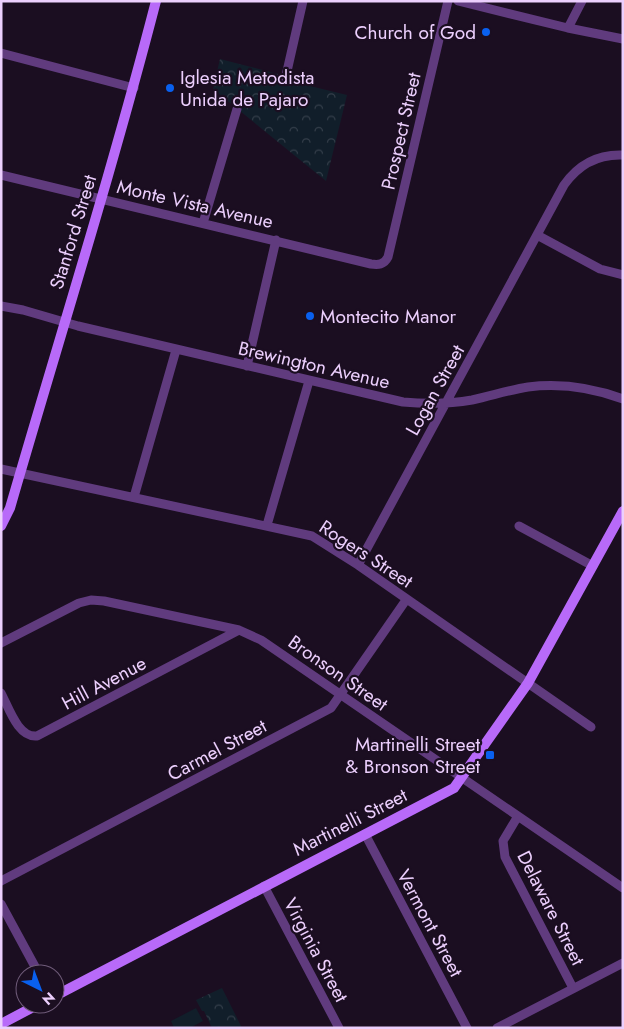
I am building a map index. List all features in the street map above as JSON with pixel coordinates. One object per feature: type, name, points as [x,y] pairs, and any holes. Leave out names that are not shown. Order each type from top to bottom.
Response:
[{"type":"street","name":"Stanford Street","points":[[1,526],[8,515],[134,88],[156,1]]},
{"type":"street","points":[[285,80],[303,1]]},
{"type":"street","name":"Prospect Street","points":[[381,264],[387,260],[391,247],[448,1]]},
{"type":"street","points":[[458,1],[568,28],[623,39]]},
{"type":"street","points":[[568,28],[582,1]]},
{"type":"street","points":[[1,53],[134,88]]},
{"type":"street","points":[[204,223],[236,114]]},
{"type":"street","name":"Logan Street","points":[[358,565],[559,193],[573,173],[590,161],[598,158],[623,155]]},
{"type":"street","name":"Monte Vista Avenue","points":[[1,175],[371,264],[381,264]]},
{"type":"street","points":[[538,235],[600,269],[623,275]]},
{"type":"street","points":[[247,366],[276,240]]},
{"type":"street","name":"Brewington Avenue","points":[[1,306],[176,350],[403,402],[446,403],[472,400],[520,388],[540,386],[581,388],[623,399]]},
{"type":"street","points":[[134,497],[176,350]]},
{"type":"street","points":[[267,526],[309,381]]},
{"type":"street","name":"Rogers Street","points":[[1,469],[312,536],[358,565],[591,727]]},
{"type":"street","name":"Martinelli Street","points":[[65,991],[454,788],[528,683],[623,511]]},
{"type":"street","points":[[519,526],[593,566]]},
{"type":"street","name":"Bronson Street","points":[[1,643],[69,607],[92,600],[239,630],[261,640],[623,888]]},
{"type":"street","name":"Carmel Street","points":[[1,881],[331,708],[406,600]]},
{"type":"street","name":"Hill Avenue","points":[[1,693],[21,730],[28,736],[38,736],[239,630]]},
{"type":"street","name":"Delaware Street","points":[[518,816],[503,841],[505,857],[573,988]]},
{"type":"street","name":"Vermont Street","points":[[365,834],[467,1028]]},
{"type":"street","name":"Virginia Street","points":[[264,886],[339,1028]]},
{"type":"street","points":[[1,904],[33,964]]},
{"type":"street","points":[[497,1028],[623,962]]},
{"type":"street","points":[[1,1024],[20,1014]]},
{"type":"green space","points":[[220,59],[278,74],[277,78],[347,95],[326,181],[213,89]]},
{"type":"green space","points":[[222,988],[242,1028],[212,1028],[196,1000]]},
{"type":"green space","points":[[196,1008],[203,1021],[190,1028],[174,1028],[171,1021]]},
{"type":"place","name":"Church of God","points":[[486,32]]},
{"type":"place","name":"Iglesia Metodista Unida de Pajaro","points":[[170,88]]},
{"type":"place","name":"Montecito Manor","points":[[310,316]]},
{"type":"place","name":"Martinelli Street & Bronson Street","points":[[490,755]]}]
